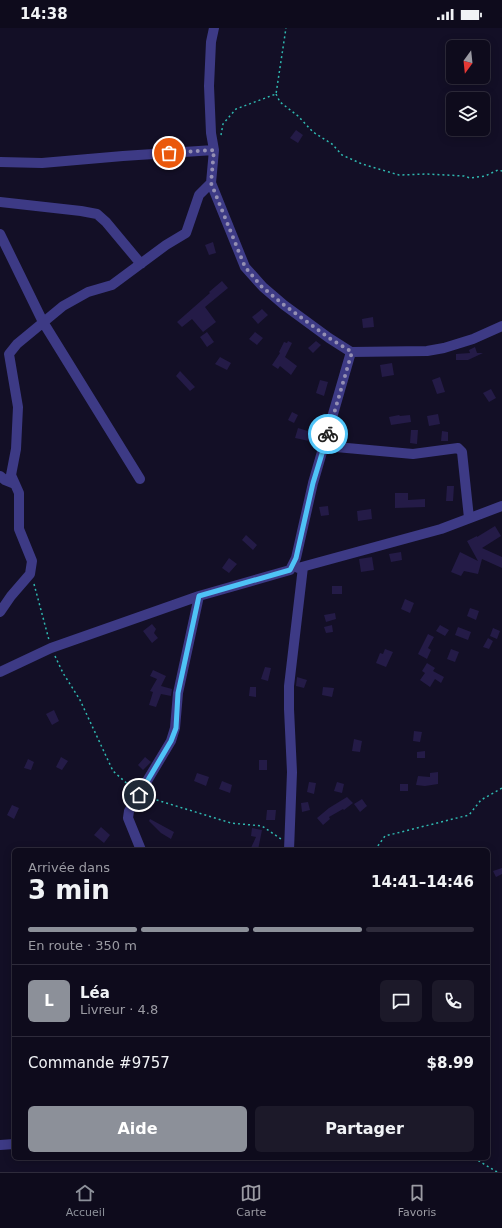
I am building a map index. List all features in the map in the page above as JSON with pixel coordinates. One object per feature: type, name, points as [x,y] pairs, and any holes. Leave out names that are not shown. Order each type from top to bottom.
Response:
[{"type":"street","points":[[214,28],[211,42],[209,86],[211,133],[214,150],[211,183],[245,267],[262,287],[329,338],[352,352],[401,352],[439,349],[474,339],[502,326]]},
{"type":"street","points":[[0,162],[42,163],[214,150]]},
{"type":"street","points":[[0,612],[10,596],[30,574],[32,561],[19,529],[19,493],[11,475],[16,449],[18,408],[5,354],[63,306],[88,292],[112,285],[166,245],[186,234],[199,195],[211,183]]},
{"type":"street","points":[[0,202],[97,214],[106,222],[141,264]]},
{"type":"street","points":[[0,234],[43,322],[140,479]]},
{"type":"street","points":[[290,570],[296,558],[313,483],[352,352]]},
{"type":"street","points":[[324,446],[413,454],[458,448],[462,452],[469,518]]},
{"type":"street","points":[[0,476],[15,484]]},
{"type":"street","points":[[0,672],[52,648],[199,596],[440,529],[502,506]]},
{"type":"street","points":[[289,848],[292,772],[289,686],[303,567]]},
{"type":"street","points":[[140,848],[128,818],[129,810],[171,741],[176,728],[178,693],[199,596]]},
{"type":"street","points":[[0,1145],[12,1144]]},
{"type":"path","points":[[286,28],[276,94],[280,102],[298,116],[313,132],[332,144],[342,155],[362,164],[399,175],[427,174],[464,176],[470,178],[485,176],[498,170],[502,171]]},
{"type":"path","points":[[214,150],[220,146],[223,124],[236,109],[276,94]]},
{"type":"path","points":[[30,574],[52,648],[63,672],[80,700],[113,771],[139,795],[232,823],[262,826],[289,848]]},
{"type":"path","points":[[376,848],[385,836],[469,815],[481,800],[502,788]]},
{"type":"path","points":[[477,1160],[497,1172]]},
{"type":"building","points":[[296,130],[303,135],[298,143],[290,138]]},
{"type":"building","points":[[213,242],[216,253],[209,255],[205,245]]},
{"type":"building","points":[[222,281],[228,288],[205,307],[216,322],[203,332],[192,319],[182,327],[177,322]]},
{"type":"building","points":[[262,309],[268,315],[258,324],[252,317]]},
{"type":"building","points":[[373,317],[374,327],[363,328],[362,319]]},
{"type":"building","points":[[207,332],[214,342],[207,347],[200,337]]},
{"type":"building","points":[[255,332],[263,338],[257,345],[249,339]]},
{"type":"building","points":[[288,341],[292,343],[285,357],[297,366],[291,375],[280,366],[278,369],[272,365],[280,353],[279,352],[284,342],[287,343]]},
{"type":"building","points":[[316,341],[321,345],[313,353],[308,348]]},
{"type":"building","points":[[475,347],[477,353],[483,353],[468,360],[456,360],[456,354],[470,353],[469,350]]},
{"type":"building","points":[[220,357],[231,363],[227,370],[215,364]]},
{"type":"building","points":[[392,363],[394,375],[382,377],[380,365]]},
{"type":"building","points":[[180,371],[195,387],[190,391],[176,376]]},
{"type":"building","points":[[440,377],[445,392],[437,394],[432,380]]},
{"type":"building","points":[[320,380],[328,382],[324,396],[316,393]]},
{"type":"building","points":[[491,389],[496,398],[489,402],[483,393]]},
{"type":"building","points":[[292,412],[298,415],[294,423],[288,420]]},
{"type":"building","points":[[438,414],[440,424],[429,426],[427,416]]},
{"type":"building","points":[[410,415],[411,422],[391,425],[389,417]]},
{"type":"building","points":[[298,428],[311,432],[309,441],[295,438]]},
{"type":"building","points":[[411,430],[418,430],[417,444],[410,443]]},
{"type":"building","points":[[442,431],[448,432],[448,441],[441,441]]},
{"type":"building","points":[[447,486],[454,486],[453,501],[446,501]]},
{"type":"building","points":[[395,493],[408,493],[408,500],[425,499],[425,507],[395,508]]},
{"type":"building","points":[[328,506],[329,515],[321,516],[319,507]]},
{"type":"building","points":[[371,509],[372,519],[358,521],[357,511]]},
{"type":"building","points":[[495,526],[501,536],[482,548],[502,557],[502,568],[482,559],[478,574],[464,571],[461,576],[451,572],[460,552],[478,561],[467,541]]},
{"type":"building","points":[[246,535],[257,545],[253,550],[242,540]]},
{"type":"building","points":[[401,552],[402,560],[391,562],[389,554]]},
{"type":"building","points":[[372,557],[374,570],[361,572],[359,559]]},
{"type":"building","points":[[229,558],[237,564],[229,573],[222,568]]},
{"type":"building","points":[[332,586],[342,586],[342,594],[332,594]]},
{"type":"building","points":[[405,599],[414,603],[410,613],[401,609]]},
{"type":"building","points":[[470,608],[479,611],[476,620],[467,616]]},
{"type":"building","points":[[335,613],[336,619],[326,622],[324,615]]},
{"type":"building","points":[[152,624],[156,629],[154,633],[158,638],[152,643],[143,631]]},
{"type":"building","points":[[332,625],[333,632],[326,633],[324,627]]},
{"type":"building","points":[[440,625],[449,630],[445,636],[436,631]]},
{"type":"building","points":[[458,627],[471,632],[468,640],[455,635]]},
{"type":"building","points":[[493,628],[500,631],[497,639],[490,636]]},
{"type":"building","points":[[428,634],[434,637],[428,648],[431,650],[427,659],[418,654]]},
{"type":"building","points":[[488,638],[493,641],[489,649],[483,647]]},
{"type":"building","points":[[385,649],[393,652],[386,667],[376,663],[380,653],[383,654]]},
{"type":"building","points":[[451,649],[459,652],[455,662],[447,659]]},
{"type":"building","points":[[427,663],[435,668],[433,671],[444,677],[441,683],[435,679],[430,687],[420,680],[425,673],[422,671]]},
{"type":"building","points":[[265,667],[271,668],[268,681],[261,679]]},
{"type":"building","points":[[153,670],[166,676],[161,686],[172,689],[171,696],[161,694],[156,707],[149,705],[153,692],[150,691],[157,679],[150,676]]},
{"type":"building","points":[[297,677],[307,680],[304,688],[296,686]]},
{"type":"building","points":[[250,687],[256,687],[256,697],[249,696]]},
{"type":"building","points":[[323,687],[334,688],[332,697],[322,695]]},
{"type":"building","points":[[54,710],[59,721],[52,725],[46,714]]},
{"type":"building","points":[[414,731],[422,732],[420,742],[413,741]]},
{"type":"building","points":[[354,739],[362,741],[360,752],[352,751]]},
{"type":"building","points":[[425,751],[425,758],[417,758],[417,752]]},
{"type":"building","points":[[61,757],[68,761],[62,770],[56,767]]},
{"type":"building","points":[[145,757],[151,762],[143,770],[138,765]]},
{"type":"building","points":[[28,759],[34,762],[31,770],[24,768]]},
{"type":"building","points":[[259,760],[267,760],[267,770],[259,770]]},
{"type":"building","points":[[438,772],[438,784],[425,786],[416,785],[418,776],[430,777],[430,773]]},
{"type":"building","points":[[197,773],[209,777],[206,786],[194,781]]},
{"type":"building","points":[[222,781],[232,785],[230,793],[219,789]]},
{"type":"building","points":[[309,782],[316,783],[314,794],[307,792]]},
{"type":"building","points":[[337,782],[344,784],[342,793],[334,791]]},
{"type":"building","points":[[400,784],[408,784],[408,791],[400,791]]},
{"type":"building","points":[[347,797],[353,803],[344,810],[343,809],[329,817],[330,819],[323,825],[317,818],[329,808]]},
{"type":"building","points":[[362,799],[367,806],[360,812],[354,804]]},
{"type":"building","points":[[308,802],[310,810],[302,812],[301,803]]},
{"type":"building","points":[[12,805],[19,808],[14,819],[7,815]]},
{"type":"building","points":[[267,810],[276,810],[275,820],[266,820]]},
{"type":"building","points":[[150,819],[174,832],[171,839],[161,833],[149,821]]},
{"type":"building","points":[[101,827],[110,835],[104,843],[94,835]]},
{"type":"building","points":[[252,828],[262,830],[258,848],[251,848],[256,837],[251,836]]},
{"type":"building","points":[[502,868],[502,874],[496,877],[493,871]]},
{"type":"way so far","points":[[169,153],[214,150],[211,183],[245,267],[262,287],[284,305],[329,338],[352,352],[328,434]]},
{"type":"route","points":[[139,795],[171,741],[176,728],[178,693],[199,596],[290,570],[296,558],[313,483],[328,434]]}]
